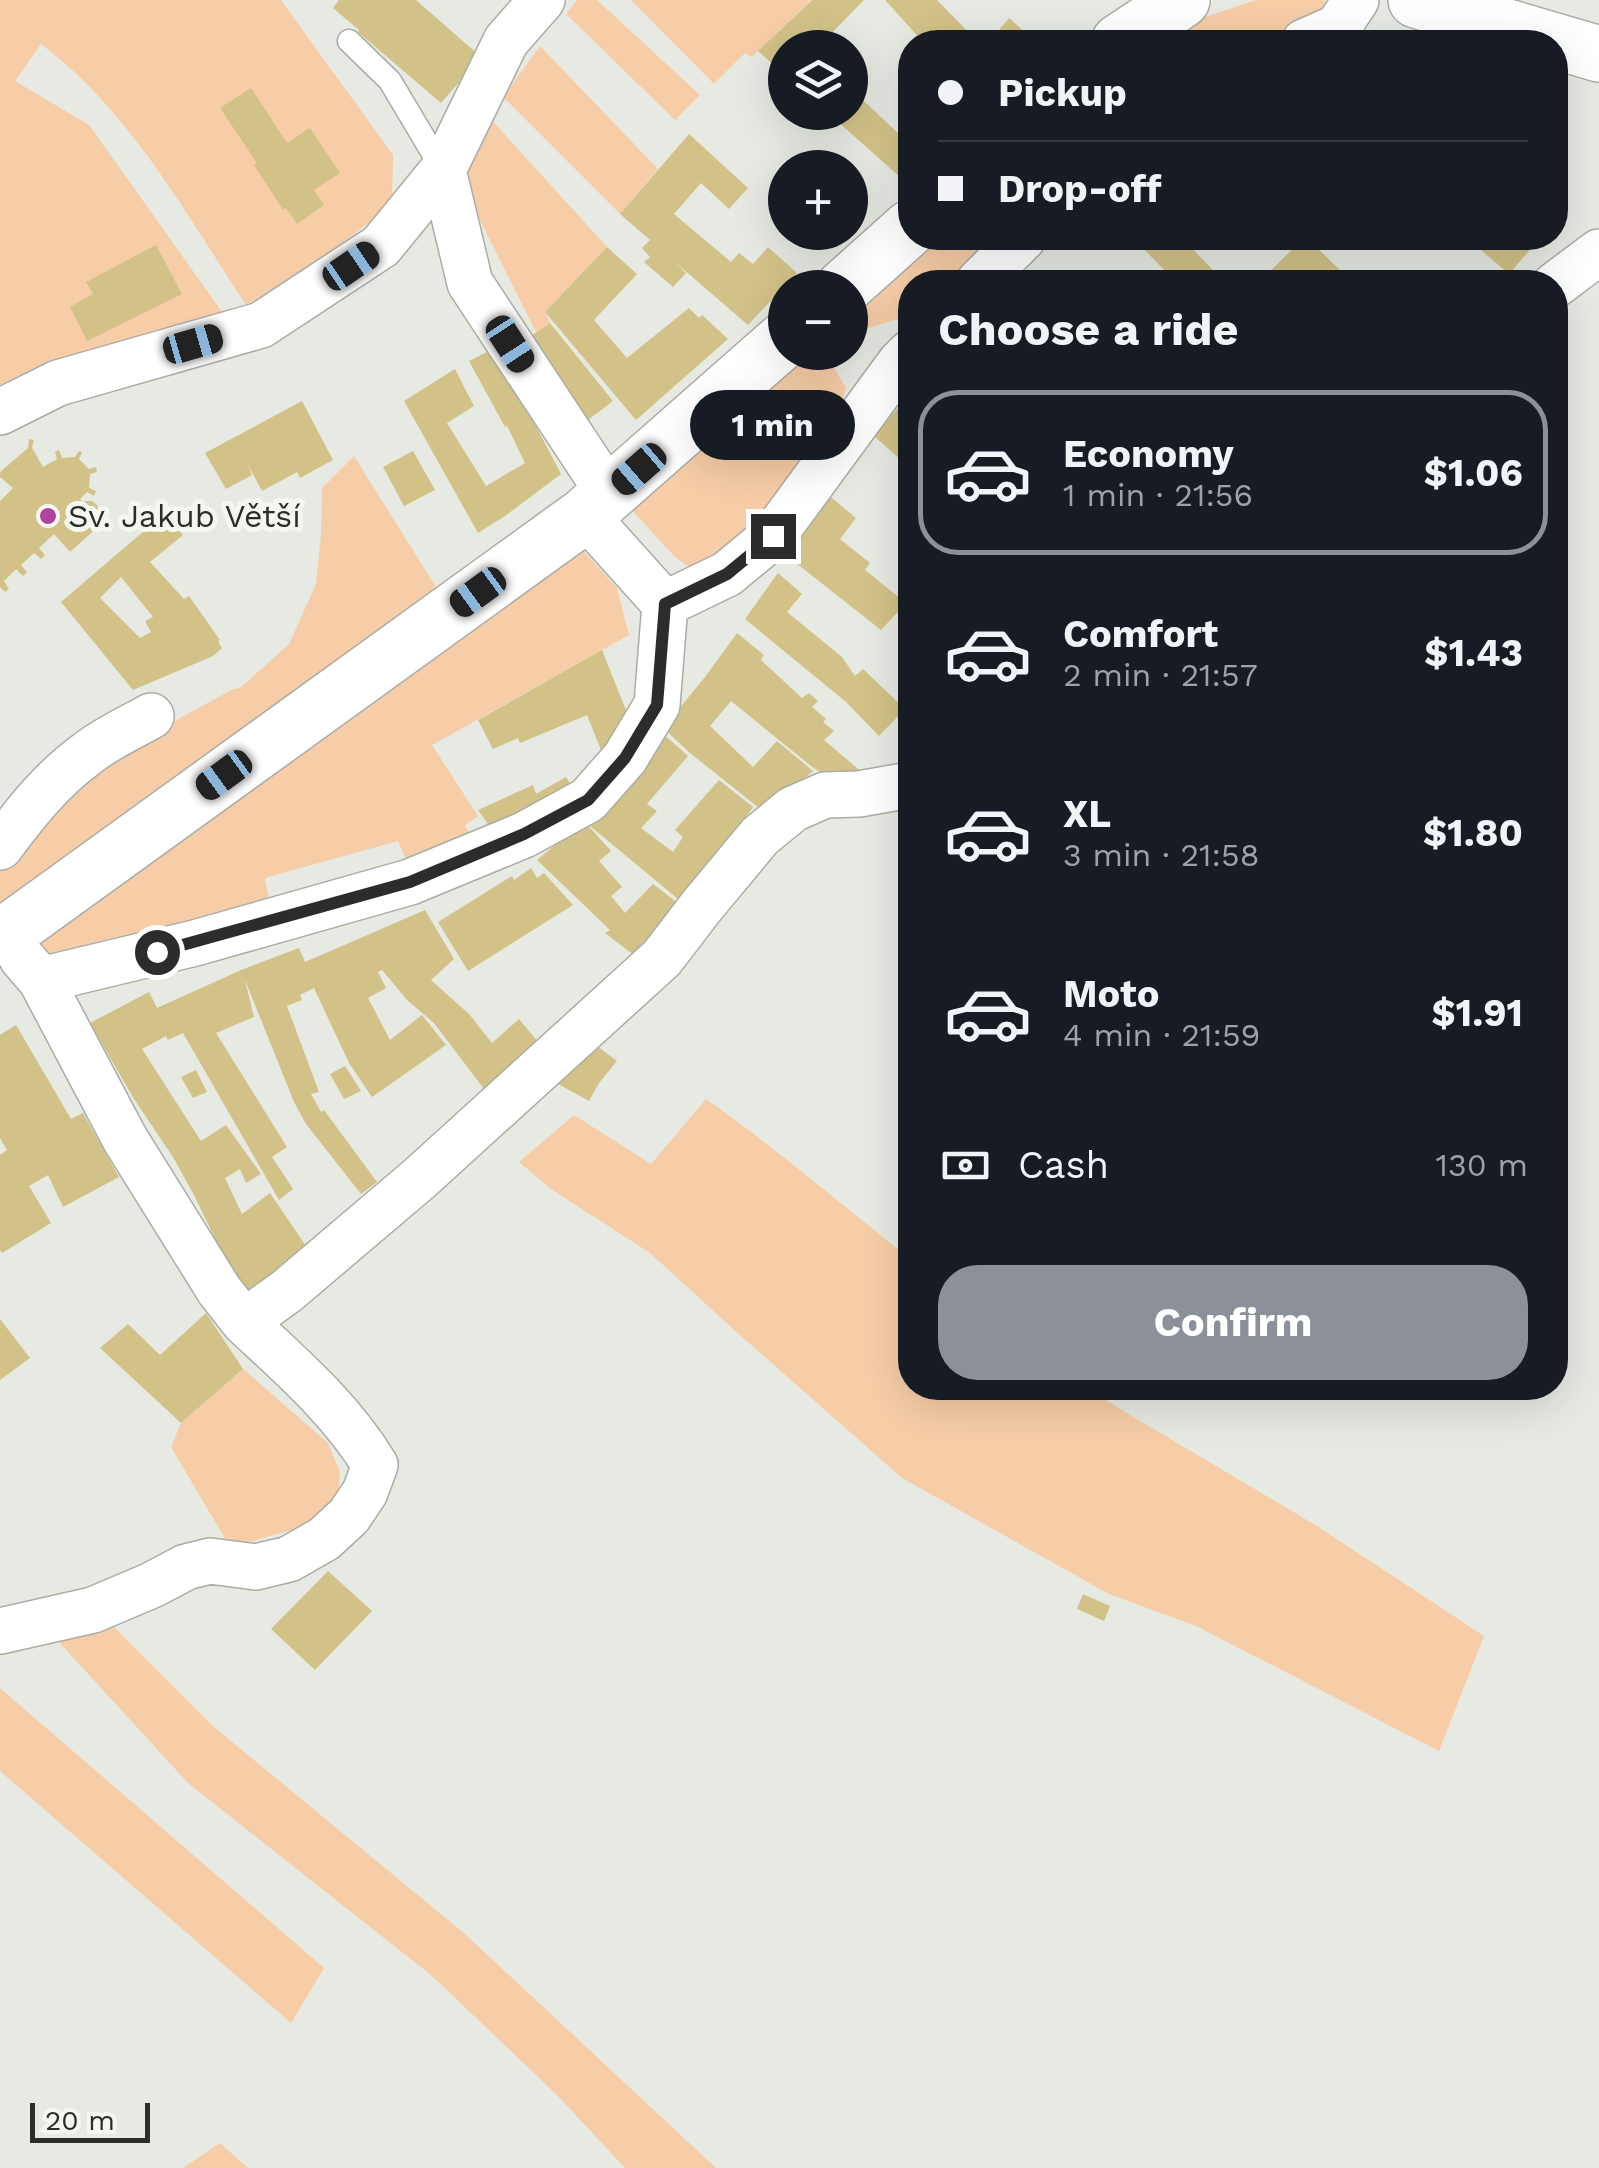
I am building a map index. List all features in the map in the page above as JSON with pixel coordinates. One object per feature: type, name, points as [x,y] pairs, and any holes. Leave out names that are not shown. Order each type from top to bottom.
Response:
[{"type":"street","points":[[0,412],[58,383],[261,325],[381,246],[443,170],[512,20],[542,0]]},
{"type":"street","points":[[1136,30],[1182,0]]},
{"type":"street","points":[[1331,30],[1338,27],[1356,0]]},
{"type":"street","points":[[1416,0],[1518,30]]},
{"type":"street","points":[[1568,45],[1599,54]]},
{"type":"street","points":[[41,980],[195,943],[410,882],[524,834],[588,800],[625,758],[657,705],[665,604],[597,505],[470,283],[443,170]]},
{"type":"street","points":[[863,270],[898,239]]},
{"type":"street","points":[[991,270],[1011,250]]},
{"type":"street","points":[[1568,275],[1599,252]]},
{"type":"street","points":[[0,1631],[93,1610],[186,1567],[210,1561],[256,1568],[289,1559],[324,1540],[349,1516],[365,1492],[375,1465],[333,1408],[244,1322],[219,1290],[125,1139],[41,980],[2,937],[597,505],[768,354]]},
{"type":"street","points":[[665,604],[727,574],[773,536],[898,367]]},
{"type":"street","points":[[0,847],[62,774],[91,750],[150,716]]},
{"type":"street","points":[[244,1322],[288,1291],[420,1178],[662,958],[760,836],[793,808],[826,795],[898,786]]},
{"type":"lane","points":[[349,41],[390,81],[443,170]]},
{"type":"shaded area","points":[[0,0],[281,0],[393,155],[392,205],[321,259],[246,305],[129,132],[73,71],[41,44],[15,81],[89,125],[225,316],[0,391]]},
{"type":"shaded area","points":[[577,0],[597,0],[700,95],[675,120],[566,14]]},
{"type":"shaded area","points":[[631,0],[811,0],[780,30],[768,30],[768,42],[752,57],[745,53],[714,84]]},
{"type":"shaded area","points":[[1256,0],[1323,0],[1329,12],[1294,30],[1180,30],[1196,20]]},
{"type":"shaded area","points":[[540,46],[658,169],[620,214],[503,97]]},
{"type":"shaded area","points":[[488,116],[607,247],[545,312],[550,323],[536,332],[464,188],[464,152]]},
{"type":"shaded area","points":[[911,250],[985,250],[965,270],[898,270],[898,319],[868,328],[868,287]]},
{"type":"shaded area","points":[[773,370],[835,370],[846,388],[836,421],[739,547],[710,565],[687,566],[627,505]]},
{"type":"shaded area","points":[[354,456],[436,587],[357,645],[158,806],[0,919],[0,860],[109,757],[240,688],[289,644],[316,584],[322,488]]},
{"type":"shaded area","points":[[575,542],[617,588],[629,635],[432,745],[478,816],[465,825],[472,838],[409,867],[398,841],[265,878],[271,910],[162,937],[112,938],[56,958],[39,951],[40,934]]},
{"type":"shaded area","points":[[706,1099],[898,1249],[898,1400],[1106,1400],[1317,1526],[1484,1636],[1439,1751],[1196,1626],[1109,1594],[902,1478],[650,1253],[551,1189],[519,1162],[574,1115],[651,1164]]},
{"type":"shaded area","points":[[243,1369],[328,1443],[340,1472],[337,1504],[315,1524],[230,1547],[171,1447],[181,1423]]},
{"type":"shaded area","points":[[110,1623],[214,1727],[465,1934],[716,2168],[625,2168],[557,2095],[431,1975],[188,1783],[58,1641]]},
{"type":"shaded area","points":[[0,1688],[324,1968],[291,2023],[0,1771]]},
{"type":"shaded area","points":[[220,2143],[248,2168],[183,2168]]},
{"type":"building","points":[[339,0],[416,0],[481,57],[441,103],[333,8]]},
{"type":"building","points":[[812,0],[864,0],[835,30],[780,30]]},
{"type":"building","points":[[885,0],[937,0],[966,30],[912,30]]},
{"type":"building","points":[[1009,18],[1022,30],[999,30]]},
{"type":"building","points":[[768,42],[768,60],[758,51]]},
{"type":"building","points":[[251,88],[287,143],[310,128],[340,173],[314,190],[324,205],[297,224],[286,208],[283,210],[220,108]]},
{"type":"building","points":[[868,105],[898,133],[898,175],[847,130],[868,130]]},
{"type":"building","points":[[689,134],[748,188],[729,209],[701,183],[674,214],[731,262],[739,253],[753,264],[768,247],[794,270],[768,270],[768,304],[748,325],[676,263],[686,273],[673,287],[644,262],[650,257],[642,248],[650,240],[620,214]]},
{"type":"building","points":[[156,245],[182,294],[87,341],[70,307],[93,294],[86,282]]},
{"type":"building","points":[[607,247],[637,274],[594,320],[627,358],[689,308],[728,339],[636,420],[545,312]]},
{"type":"building","points":[[1145,250],[1194,250],[1213,270],[1164,270]]},
{"type":"building","points":[[1292,250],[1319,250],[1340,270],[1271,270]]},
{"type":"building","points":[[1481,250],[1530,250],[1512,270],[1504,270]]},
{"type":"building","points":[[550,323],[613,401],[584,423],[522,342]]},
{"type":"building","points":[[495,348],[561,474],[478,533],[404,401],[455,369],[474,406],[447,423],[486,486],[525,463],[469,361]]},
{"type":"building","points":[[302,401],[333,460],[300,478],[297,472],[262,491],[247,463],[252,475],[226,489],[205,453]]},
{"type":"building","points":[[898,408],[898,457],[874,436]]},
{"type":"building","name":"Sv. Jakub Větší","points":[[29,439],[34,440],[32,448],[43,467],[57,459],[55,452],[59,450],[62,458],[82,452],[79,459],[89,469],[96,467],[97,472],[90,474],[89,488],[96,491],[94,496],[87,492],[80,499],[84,504],[92,501],[98,506],[93,519],[99,526],[70,552],[54,534],[39,548],[45,555],[41,559],[34,553],[21,565],[27,572],[23,576],[16,569],[4,581],[9,589],[5,592],[0,587],[0,501],[13,488],[0,477],[0,472],[28,448]]},
{"type":"building","points":[[413,451],[435,490],[404,506],[383,467]]},
{"type":"building","points":[[826,493],[856,518],[840,539],[870,563],[865,570],[898,597],[898,612],[881,630],[782,552]]},
{"type":"building","points":[[165,513],[183,535],[150,562],[184,599],[189,596],[222,648],[213,656],[133,690],[61,602]],"holes":[[[121,577],[153,617],[145,621],[151,632],[140,638],[100,598]]]},
{"type":"building","points":[[778,573],[802,594],[787,612],[842,657],[855,676],[863,669],[898,702],[898,716],[879,736],[846,702],[745,619]]},
{"type":"building","points":[[737,633],[764,655],[761,660],[802,698],[809,693],[818,701],[812,707],[834,731],[824,740],[870,779],[839,785],[731,701],[710,726],[753,767],[777,741],[813,771],[764,812],[663,728]]},
{"type":"building","points":[[602,650],[631,723],[607,765],[587,715],[520,743],[518,738],[493,749],[478,720]]},
{"type":"building","points":[[660,731],[688,756],[647,804],[657,811],[641,828],[673,852],[683,837],[675,830],[719,780],[753,807],[684,904],[584,821]]},
{"type":"building","points":[[566,777],[577,795],[490,827],[478,810],[533,785],[536,794]]},
{"type":"building","points":[[584,821],[611,851],[599,861],[622,887],[611,896],[625,913],[653,884],[683,907],[639,959],[605,933],[610,930],[537,860]]},
{"type":"building","points":[[531,868],[537,878],[544,873],[573,905],[468,971],[438,922]]},
{"type":"building","points":[[425,910],[454,959],[431,980],[469,1014],[492,1043],[519,1019],[538,1042],[484,1089],[434,1023],[407,1000],[382,970],[378,972],[386,988],[368,998],[390,1040],[422,1015],[446,1045],[372,1097],[349,1063],[314,988],[300,995],[302,1000],[287,1006],[319,1092],[311,1094],[377,1182],[361,1194],[306,1124],[294,1102],[245,980],[254,1017],[216,1033],[287,1147],[272,1157],[293,1189],[279,1200],[183,1033],[168,1040],[166,1036],[142,1049],[201,1141],[226,1125],[261,1174],[246,1183],[240,1169],[225,1178],[242,1214],[270,1193],[308,1249],[242,1295],[173,1157],[90,1023],[149,992],[157,1008],[299,948],[305,962]]},
{"type":"building","points":[[16,1025],[71,1119],[83,1113],[119,1177],[63,1207],[48,1175],[29,1186],[51,1223],[2,1253],[0,1155],[7,1150],[0,1138],[0,1035]]},
{"type":"building","points":[[597,1046],[617,1061],[589,1101],[558,1084],[569,1063],[576,1067]]},
{"type":"building","points":[[345,1066],[361,1091],[344,1099],[330,1074]]},
{"type":"building","points":[[196,1070],[207,1092],[193,1098],[181,1077]]},
{"type":"building","points":[[206,1313],[243,1369],[181,1423],[100,1348],[128,1324],[160,1355]]},
{"type":"building","points":[[0,1319],[30,1358],[0,1380]]},
{"type":"building","points":[[328,1571],[372,1611],[315,1670],[271,1629]]},
{"type":"building","points":[[1083,1594],[1110,1606],[1104,1621],[1077,1609]]},
{"type":"place","name":"Sv. Jakub Větší","points":[[48,516]]},
{"type":"route","points":[[157,952],[410,882],[524,834],[588,800],[625,758],[657,705],[665,604],[727,574],[773,536]]}]
